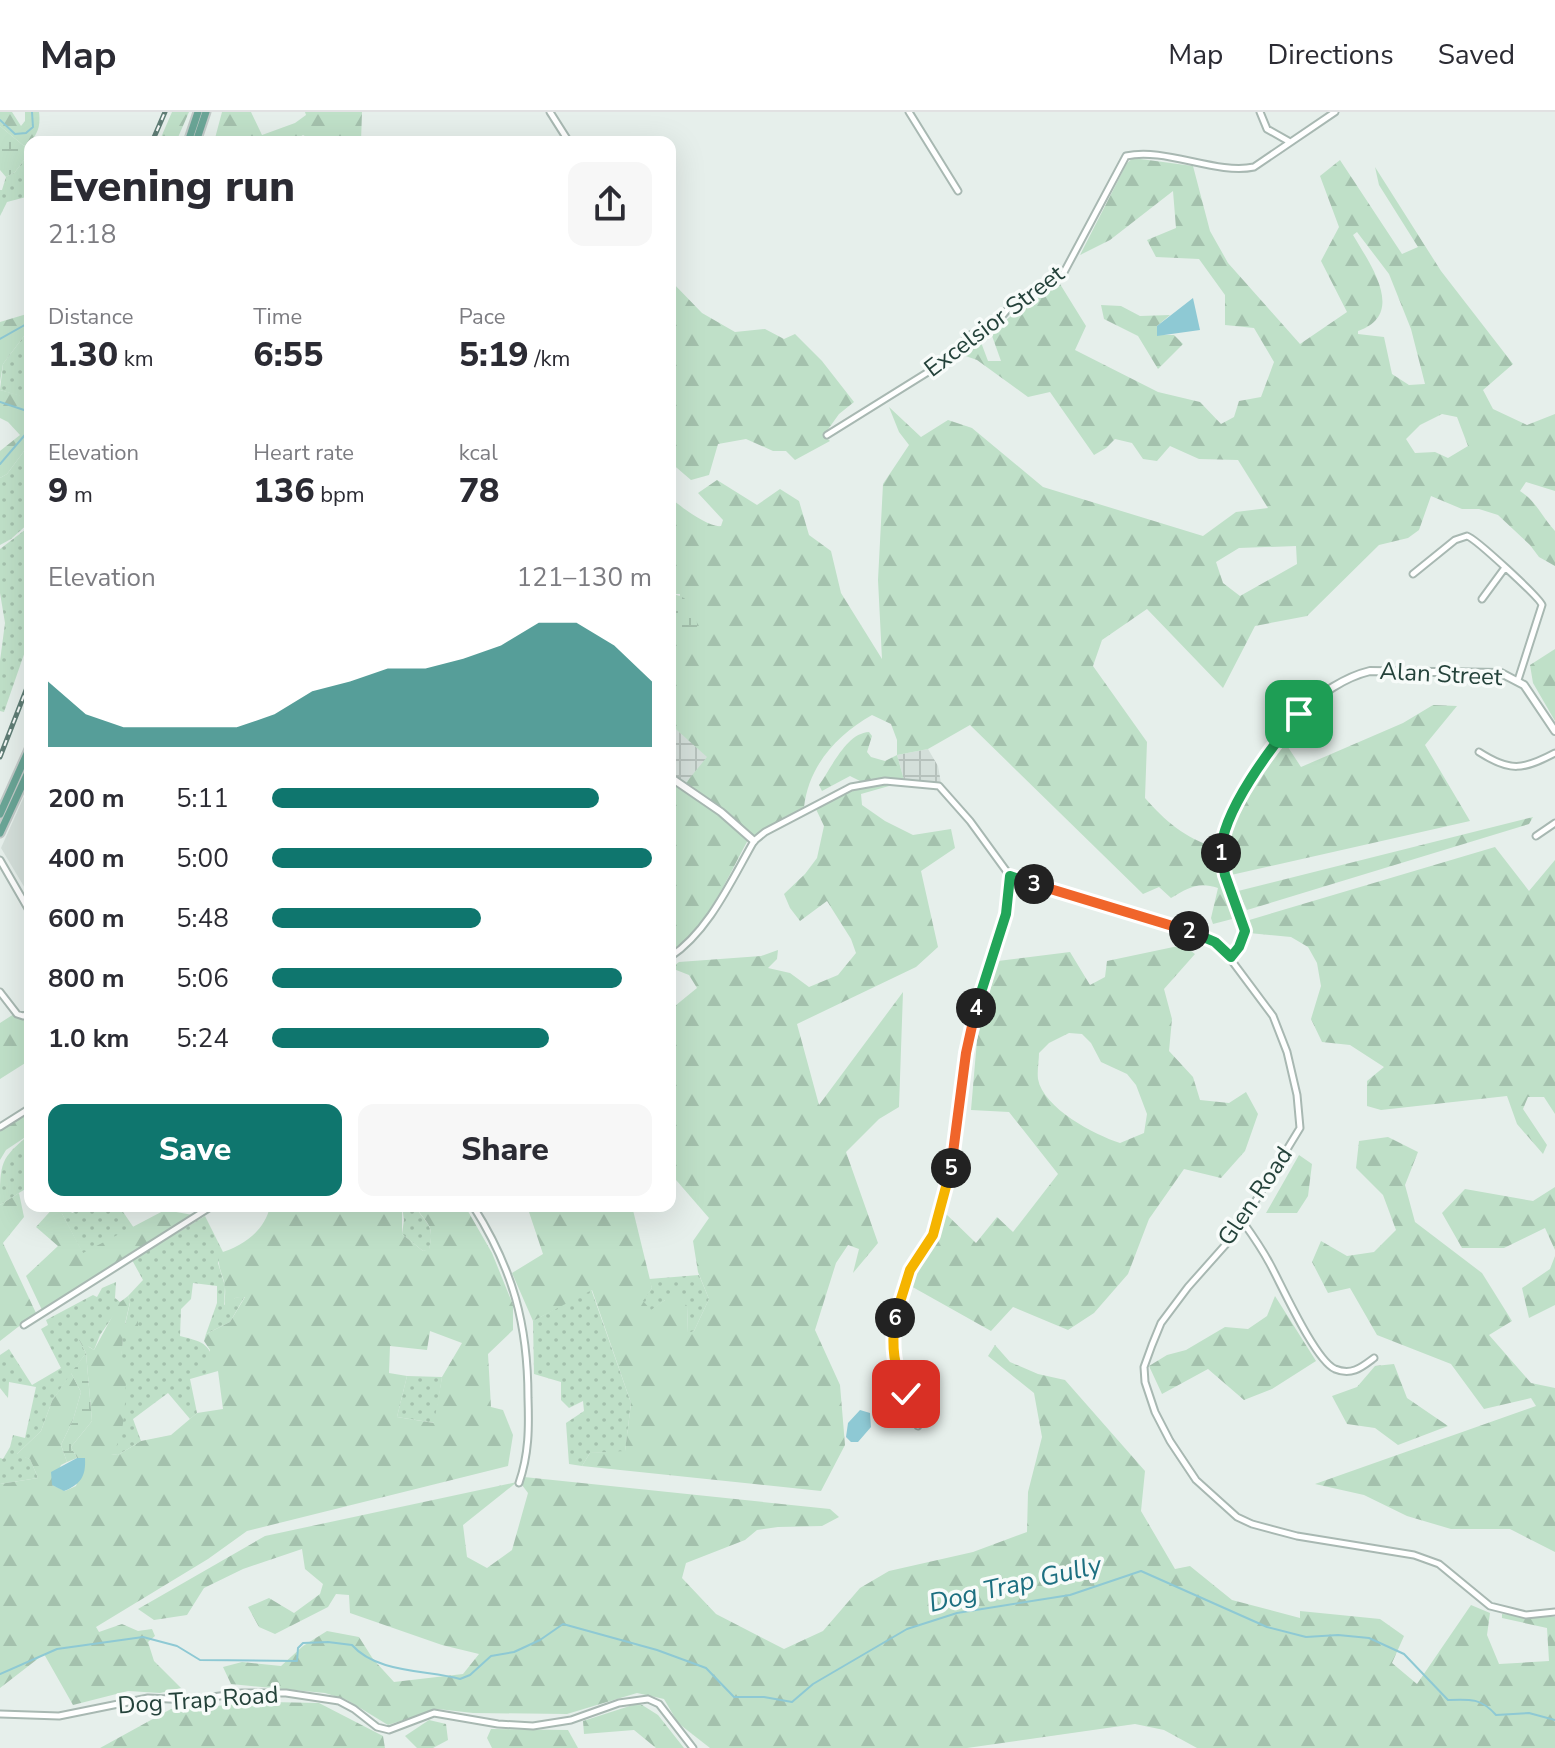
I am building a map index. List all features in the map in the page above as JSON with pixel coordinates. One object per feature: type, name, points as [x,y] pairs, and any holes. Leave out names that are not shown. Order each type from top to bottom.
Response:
[{"type":"main road","points":[[190,136],[198,112]]},
{"type":"main road","points":[[198,136],[206,112]]},
{"type":"main road","points":[[0,814],[24,760]]},
{"type":"main road","points":[[0,833],[24,781]]},
{"type":"street","points":[[550,112],[565,136]]},
{"type":"street","points":[[909,112],[958,191]]},
{"type":"street","points":[[1260,112],[1267,129],[1290,142]]},
{"type":"street","name":"Excelsior Street","points":[[827,435],[949,359],[968,336],[997,322],[1008,309],[1062,276],[1126,156],[1190,159],[1245,168],[1267,159],[1335,112]]},
{"type":"street","points":[[1413,574],[1455,540],[1467,536],[1479,542],[1504,569],[1542,601],[1526,664],[1518,680]]},
{"type":"street","points":[[1482,599],[1504,569]]},
{"type":"street","name":"Alan Street","points":[[1231,957],[1245,931],[1221,862],[1226,827],[1245,789],[1299,714],[1347,679],[1370,671],[1494,672],[1518,680],[1555,731]]},
{"type":"street","points":[[1479,752],[1497,764],[1511,767],[1526,766],[1555,753]]},
{"type":"street","points":[[676,781],[721,812],[754,841]]},
{"type":"street","points":[[676,953],[687,946],[709,917],[754,841],[765,832],[851,787],[885,781],[939,786],[1010,876],[1006,914],[970,1026],[952,1164],[938,1223],[910,1270],[895,1318],[892,1346],[895,1367],[918,1426]]},
{"type":"street","points":[[1536,836],[1555,823]]},
{"type":"street","points":[[0,860],[9,879]]},
{"type":"street","points":[[0,867],[24,903]]},
{"type":"street","name":"Glen Road","points":[[1010,876],[1189,931],[1215,942],[1231,957],[1273,1016],[1287,1052],[1300,1128],[1243,1222],[1161,1323],[1144,1367],[1145,1382],[1155,1412],[1184,1464],[1196,1480],[1237,1517],[1252,1524],[1297,1536],[1414,1555],[1439,1564],[1490,1606],[1526,1615],[1555,1612]]},
{"type":"street","points":[[0,992],[17,1014],[24,1015]]},
{"type":"street","points":[[0,1127],[24,1112]]},
{"type":"street","points":[[24,1325],[203,1212]]},
{"type":"street","points":[[477,1212],[517,1299],[528,1352],[528,1457],[519,1483]]},
{"type":"street","points":[[1243,1222],[1271,1265],[1292,1308],[1330,1366],[1353,1372],[1374,1358]]},
{"type":"street","name":"Dog Trap Road","points":[[0,1714],[59,1716],[148,1698],[190,1700],[242,1693],[286,1693],[339,1701],[377,1727],[389,1730],[434,1713],[498,1724],[533,1726],[571,1720],[619,1703],[648,1699],[659,1704],[693,1748]]},
{"type":"shaded area","points":[[676,729],[708,757],[684,785],[676,779]]},
{"type":"shaded area","points":[[928,749],[938,766],[941,783],[904,780],[897,755]]},
{"type":"shaded area","points":[[24,796],[24,887],[1,848]]},
{"type":"green space","points":[[0,112],[12,112],[21,126],[25,121],[25,112],[39,112],[39,127],[35,136],[24,136],[24,146],[0,126]]},
{"type":"green space","points":[[172,112],[189,112],[179,136],[162,136]]},
{"type":"green space","points":[[222,112],[251,112],[262,135],[295,123],[306,115],[305,112],[362,112],[361,136],[216,136]]},
{"type":"green space","points":[[0,126],[24,146],[24,160],[15,172],[6,177],[0,170]]},
{"type":"green space","points":[[1133,158],[1193,166],[1210,231],[1228,263],[1300,344],[1347,312],[1321,261],[1339,227],[1320,176],[1340,160],[1402,254],[1418,247],[1379,185],[1375,167],[1441,271],[1513,364],[1483,390],[1493,409],[1527,425],[1555,414],[1555,491],[1526,482],[1520,491],[1555,531],[1555,566],[1539,557],[1498,515],[1479,509],[1462,509],[1431,496],[1419,530],[1408,538],[1379,545],[1307,616],[1255,626],[1223,688],[1147,609],[1102,640],[1093,666],[1147,742],[1145,798],[1176,828],[1214,847],[1221,879],[1236,918],[1213,924],[1211,918],[1218,888],[1211,886],[1193,887],[1171,898],[1159,887],[1143,894],[970,725],[928,749],[897,755],[897,740],[891,724],[872,715],[836,742],[818,765],[804,807],[754,838],[684,785],[707,757],[676,729],[676,616],[678,619],[680,594],[676,594],[676,502],[702,520],[721,526],[723,520],[698,493],[717,480],[757,505],[780,489],[799,501],[809,535],[831,551],[841,593],[882,659],[878,580],[883,484],[909,445],[899,432],[889,407],[921,437],[948,420],[972,428],[1043,487],[1203,536],[1236,512],[1268,508],[1238,460],[1199,459],[1170,446],[1157,461],[1143,459],[1132,443],[1115,439],[1094,455],[1050,392],[1028,397],[977,360],[960,354],[979,337],[988,361],[1001,361],[991,333],[1025,304],[1060,284],[1086,326],[1075,350],[1158,392],[1200,402],[1221,424],[1234,417],[1239,401],[1261,397],[1274,362],[1254,328],[1225,325],[1225,295],[1199,259],[1156,257],[1147,240],[1176,228],[1173,191],[1110,240],[1080,255],[1127,163]],"holes":[[[1357,232],[1389,274],[1411,329],[1425,384],[1409,385],[1392,374],[1384,337],[1358,334],[1358,331],[1373,323],[1380,313],[1382,301],[1375,274],[1353,235]],[[1442,414],[1457,417],[1468,446],[1448,458],[1435,452],[1415,453],[1406,439],[1420,425]],[[1296,546],[1297,564],[1240,596],[1223,583],[1216,562],[1239,548]]]},
{"type":"green space","points":[[24,160],[24,198],[7,202],[0,216],[0,190],[6,177],[15,172]]},
{"type":"green space","points":[[676,286],[702,313],[735,332],[765,329],[784,339],[795,334],[822,361],[854,402],[839,414],[824,435],[830,441],[795,460],[786,451],[773,451],[746,439],[718,444],[709,475],[691,480],[676,467]]},
{"type":"green space","points":[[1101,305],[1121,306],[1140,316],[1170,315],[1157,326],[1157,335],[1174,335],[1183,344],[1158,369],[1138,336],[1104,319]]},
{"type":"green space","points":[[24,315],[24,336],[3,364],[0,382],[0,322]]},
{"type":"green space","points":[[24,336],[24,397],[0,390],[3,364]]},
{"type":"green space","points":[[0,390],[24,396],[24,451],[7,474],[0,478],[0,451],[20,435],[0,418]]},
{"type":"green space","points":[[24,451],[24,527],[0,545],[0,478],[7,474]]},
{"type":"green space","points":[[24,531],[24,654],[4,712],[0,711],[0,661],[5,623],[0,593],[0,549]]},
{"type":"green space","points":[[676,595],[687,600],[696,615],[697,628],[686,630],[676,617]]},
{"type":"green space","points":[[1555,649],[1555,721],[1533,683],[1530,665]]},
{"type":"green space","points":[[1433,705],[1457,706],[1425,745],[1470,821],[1231,875],[1227,848],[1234,818],[1284,741],[1301,767],[1403,723]]},
{"type":"green space","points":[[869,732],[872,736],[867,752],[871,757],[885,761],[897,755],[904,780],[864,783],[850,776],[822,791],[819,785],[846,745],[861,734]]},
{"type":"green space","points":[[887,783],[889,786],[861,794],[862,805],[913,835],[951,829],[955,848],[921,871],[938,947],[916,967],[797,1024],[819,1105],[903,992],[899,1107],[879,1119],[846,1152],[878,1243],[853,1273],[859,1249],[848,1245],[836,1263],[815,1330],[840,1385],[845,1445],[821,1491],[582,1466],[590,1453],[625,1451],[631,1403],[592,1290],[533,1321],[512,1273],[543,1254],[529,1212],[633,1212],[652,1288],[643,1301],[651,1310],[665,1300],[679,1296],[687,1306],[688,1333],[694,1331],[709,1299],[698,1272],[693,1241],[709,1218],[676,1180],[676,1005],[697,988],[689,975],[676,970],[676,964],[761,956],[778,950],[777,959],[768,968],[790,973],[809,987],[838,975],[856,953],[851,939],[827,901],[800,921],[784,894],[817,858],[824,826],[815,807],[852,788]]},
{"type":"green space","points":[[676,784],[720,814],[748,840],[705,917],[676,949]]},
{"type":"green space","points":[[1533,817],[1529,824],[1247,910],[1238,891]]},
{"type":"green space","points":[[1495,847],[1529,891],[1555,860],[1555,1114],[1544,1097],[1528,1097],[1523,1109],[1547,1145],[1543,1154],[1517,1124],[1507,1096],[1381,1110],[1367,1106],[1367,1081],[1384,1067],[1350,1045],[1322,1042],[1311,1019],[1321,986],[1317,963],[1308,947],[1291,937],[1249,933],[1246,921]]},
{"type":"green space","points":[[1183,945],[1195,954],[1164,989],[1172,1019],[1169,1051],[1193,1077],[1200,1100],[1229,1103],[1246,1092],[1258,1114],[1245,1151],[1221,1178],[1184,1169],[1149,1219],[1128,1274],[1094,1313],[1068,1330],[1013,1307],[991,1331],[909,1285],[930,1250],[945,1213],[976,1243],[997,1217],[1013,1232],[1058,1174],[1009,1112],[971,1110],[977,1040],[998,961],[1070,952],[1090,985],[1105,977],[1107,961]],"holes":[[[1069,1033],[1082,1034],[1101,1062],[1127,1074],[1136,1085],[1147,1114],[1144,1133],[1120,1143],[1110,1139],[1072,1119],[1042,1090],[1038,1079],[1039,1053],[1049,1043]]]},
{"type":"green space","points":[[14,1014],[24,1018],[24,1064],[0,1079],[0,1023]]},
{"type":"green space","points":[[24,1115],[24,1138],[6,1150],[0,1160],[0,1131]]},
{"type":"green space","points":[[1388,1137],[1418,1152],[1405,1185],[1415,1222],[1482,1273],[1512,1321],[1489,1335],[1531,1383],[1555,1388],[1555,1552],[1510,1529],[1451,1529],[1407,1516],[1364,1495],[1315,1484],[1536,1406],[1531,1398],[1484,1409],[1451,1364],[1377,1335],[1350,1288],[1328,1293],[1312,1262],[1321,1241],[1347,1256],[1374,1252],[1396,1230],[1383,1195],[1356,1168],[1359,1141]]},
{"type":"green space","points":[[24,1140],[24,1190],[0,1205],[2,1170],[13,1150]]},
{"type":"green space","points":[[1299,1155],[1312,1164],[1308,1196],[1297,1213],[1266,1213]]},
{"type":"green space","points":[[1555,1187],[1555,1250],[1545,1228],[1504,1248],[1462,1248],[1442,1213],[1465,1189],[1533,1201]]},
{"type":"green space","points":[[19,1193],[24,1217],[3,1243],[36,1313],[0,1341],[0,1205]]},
{"type":"green space","points":[[50,1212],[61,1212],[83,1253],[161,1212],[193,1215],[42,1310],[26,1276],[58,1246],[36,1227]]},
{"type":"green space","points":[[61,1212],[123,1212],[134,1228],[83,1254]]},
{"type":"green space","points":[[268,1212],[402,1212],[402,1234],[423,1251],[429,1249],[430,1229],[419,1212],[468,1212],[492,1253],[513,1305],[513,1330],[488,1354],[491,1407],[503,1410],[513,1435],[508,1466],[247,1531],[208,1559],[96,1627],[99,1632],[122,1624],[138,1631],[152,1629],[155,1636],[148,1642],[154,1661],[181,1688],[160,1693],[128,1691],[73,1705],[44,1654],[0,1688],[0,1484],[38,1478],[30,1459],[16,1455],[41,1431],[52,1401],[71,1373],[81,1392],[73,1420],[61,1445],[67,1462],[61,1465],[52,1485],[65,1491],[76,1486],[85,1458],[77,1458],[71,1447],[92,1421],[86,1353],[79,1340],[84,1336],[94,1350],[120,1302],[128,1296],[130,1302],[125,1324],[138,1319],[138,1327],[133,1336],[123,1338],[121,1362],[127,1369],[124,1414],[120,1437],[111,1454],[118,1455],[141,1441],[171,1435],[197,1413],[223,1409],[218,1371],[207,1367],[210,1350],[204,1341],[206,1334],[230,1322],[245,1297],[235,1298],[226,1309],[220,1253],[252,1236]],"holes":[[[430,1331],[462,1343],[442,1377],[434,1423],[397,1417],[407,1376],[389,1373],[390,1346],[427,1350]]]},
{"type":"green space","points":[[403,1212],[419,1212],[429,1226],[429,1250],[423,1251],[402,1234]]},
{"type":"green space","points":[[205,1216],[223,1252],[218,1263],[225,1286],[224,1305],[245,1296],[230,1322],[206,1334],[217,1303],[217,1286],[193,1283],[191,1299],[181,1309],[180,1336],[205,1346],[218,1371],[190,1379],[197,1413],[190,1419],[168,1393],[133,1419],[141,1441],[118,1455],[110,1454],[123,1338],[131,1324],[125,1325],[130,1303],[128,1296],[143,1280],[132,1260]]},
{"type":"green space","points":[[1555,1256],[1555,1305],[1529,1318],[1522,1288],[1550,1269]]},
{"type":"green space","points":[[699,1275],[709,1299],[694,1331],[688,1334],[687,1306],[665,1300],[651,1311],[642,1301],[652,1288],[649,1279]]},
{"type":"green space","points":[[116,1282],[115,1298],[120,1306],[100,1335],[94,1350],[79,1340],[86,1353],[52,1401],[41,1431],[17,1454],[30,1459],[38,1478],[0,1484],[0,1458],[3,1459],[10,1447],[13,1435],[25,1438],[36,1387],[9,1382],[8,1398],[0,1388],[0,1355],[9,1349],[32,1385],[61,1368],[41,1329],[48,1325],[46,1320],[93,1295],[97,1297],[102,1288]]},
{"type":"green space","points":[[591,1289],[631,1403],[625,1452],[590,1453],[582,1466],[569,1464],[566,1423],[584,1411],[583,1401],[569,1408],[561,1400],[561,1382],[534,1374],[533,1321]]},
{"type":"green space","points":[[1275,1296],[1316,1361],[1272,1389],[1244,1400],[1208,1369],[1162,1394],[1149,1366],[1167,1355],[1186,1350],[1225,1327],[1248,1329],[1267,1316]]},
{"type":"green space","points":[[995,1345],[1010,1362],[1038,1374],[1065,1380],[1145,1471],[1141,1511],[1175,1569],[1190,1566],[1232,1600],[1300,1618],[1300,1611],[1380,1619],[1404,1636],[1392,1663],[1417,1684],[1471,1605],[1490,1613],[1487,1635],[1499,1664],[1549,1661],[1547,1628],[1502,1618],[1502,1614],[1555,1617],[1555,1748],[1197,1748],[1164,1730],[1135,1724],[967,1748],[710,1748],[678,1723],[664,1699],[637,1693],[567,1714],[473,1713],[438,1709],[388,1725],[347,1700],[325,1693],[231,1684],[223,1667],[242,1662],[281,1666],[303,1646],[327,1631],[359,1637],[373,1659],[394,1682],[463,1674],[479,1654],[442,1645],[350,1613],[349,1595],[336,1594],[328,1607],[275,1634],[259,1627],[248,1607],[269,1598],[294,1613],[320,1594],[323,1584],[305,1569],[302,1549],[243,1569],[204,1588],[187,1615],[154,1620],[138,1609],[265,1536],[517,1482],[463,1525],[467,1557],[487,1568],[512,1550],[528,1493],[522,1485],[524,1477],[830,1509],[839,1517],[822,1526],[757,1530],[745,1540],[686,1563],[682,1578],[716,1614],[784,1649],[823,1631],[860,1588],[889,1571],[973,1552],[1027,1532],[1028,1492],[1042,1437],[1034,1393],[988,1356]]},
{"type":"green space","points":[[86,1353],[92,1421],[71,1447],[77,1458],[67,1462],[61,1445],[73,1420],[81,1392],[71,1373]]},
{"type":"green space","points":[[1394,1364],[1407,1398],[1448,1426],[1398,1445],[1375,1428],[1347,1424],[1332,1396],[1357,1387],[1375,1366]]},
{"type":"green space","points":[[407,1376],[442,1377],[435,1423],[397,1417]]},
{"type":"green space","points":[[270,1702],[319,1703],[383,1736],[385,1748],[100,1748],[171,1709]]},
{"type":"green space","points":[[639,1703],[658,1715],[684,1748],[656,1748],[634,1730],[584,1734],[583,1721]]},
{"type":"green space","points":[[429,1720],[446,1724],[448,1740],[433,1748],[417,1748],[405,1736]]},
{"type":"green space","points":[[491,1729],[568,1730],[578,1748],[492,1748],[487,1738]]},
{"type":"water","points":[[1193,298],[1200,330],[1157,336],[1157,326]]},
{"type":"water","points":[[860,1410],[870,1413],[871,1427],[858,1442],[851,1442],[846,1437],[848,1423]]},
{"type":"water","points":[[77,1458],[85,1458],[85,1470],[78,1482],[64,1491],[52,1485],[51,1472]]},
{"type":"waterway","points":[[0,120],[15,134],[26,133],[33,127],[32,112]]},
{"type":"waterway","points":[[0,339],[24,325]]},
{"type":"waterway","points":[[0,402],[24,410]]},
{"type":"waterway","points":[[0,464],[24,436]]},
{"type":"waterway","name":"Dog Trap Gully","points":[[0,1674],[57,1649],[143,1637],[177,1646],[200,1660],[297,1661],[298,1648],[303,1643],[352,1645],[362,1654],[388,1666],[460,1679],[470,1675],[491,1656],[514,1652],[540,1640],[563,1624],[657,1650],[706,1668],[734,1697],[764,1697],[792,1702],[813,1684],[907,1629],[957,1613],[1070,1595],[1141,1571],[1267,1627],[1306,1637],[1338,1635],[1369,1638],[1404,1654],[1448,1700],[1475,1701],[1496,1715],[1529,1713],[1555,1720]]},
{"type":"railway","points":[[155,136],[165,112]]},
{"type":"railway","points":[[0,757],[24,695]]},
{"type":"route","points":[[906,1394],[895,1367],[892,1346],[895,1318],[910,1270],[938,1223],[958,1130],[970,1026],[1006,914],[1010,876],[1189,931],[1215,942],[1231,957],[1245,931],[1221,862],[1226,827],[1245,789],[1299,714]]}]
